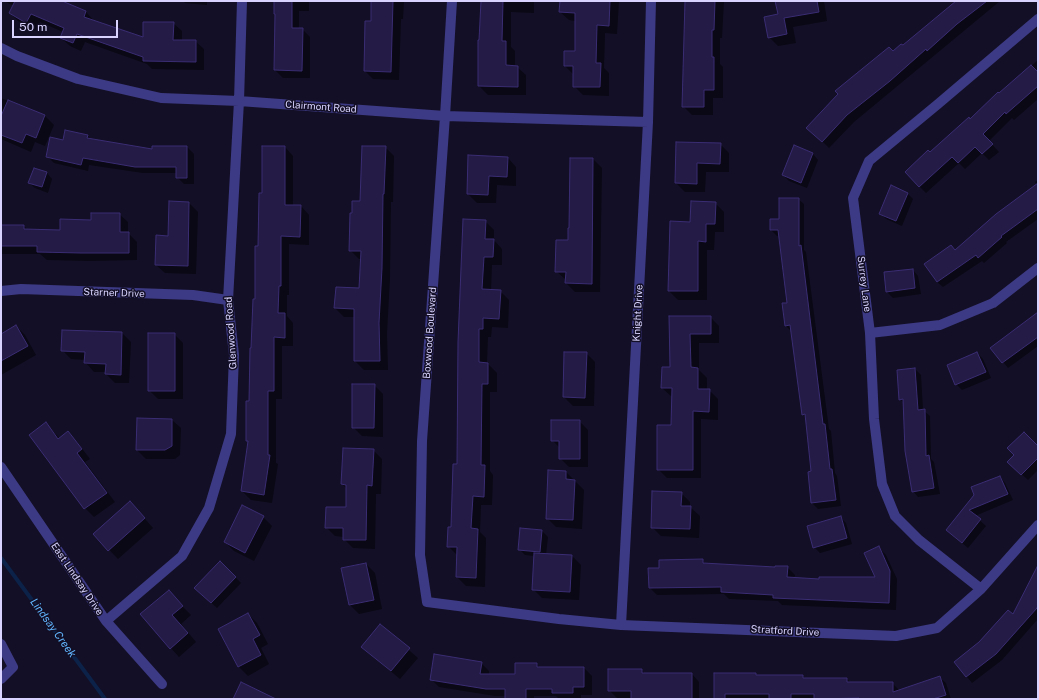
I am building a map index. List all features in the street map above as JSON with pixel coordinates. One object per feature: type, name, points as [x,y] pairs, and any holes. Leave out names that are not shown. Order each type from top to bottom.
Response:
[{"type":"street","name":"Glenwood Road","points":[[106,621],[182,556],[209,508],[231,434],[234,355],[228,300],[239,101],[242,1]]},
{"type":"street","name":"Boxwood Boulevard","points":[[452,1],[422,441],[420,554],[427,602],[488,610]]},
{"type":"street","name":"Knight Drive","points":[[621,625],[648,122],[651,1]]},
{"type":"street","name":"Surrey Lane","points":[[981,589],[919,540],[895,516],[882,484],[874,419],[870,333],[854,198],[868,161],[1038,19]]},
{"type":"street","name":"Clairmont Road","points":[[1,48],[17,56],[78,79],[161,98],[239,101],[445,116],[648,122]]},
{"type":"street","points":[[870,333],[940,325],[993,303],[1038,268]]},
{"type":"street","name":"Starner Drive","points":[[1,291],[21,289],[193,295],[228,300]]},
{"type":"street","name":"East Lindsay Drive","points":[[1,467],[106,621],[162,684]]},
{"type":"street","name":"Stratford Drive","points":[[488,610],[621,625],[896,636],[937,628],[981,589],[1038,525]]},
{"type":"street","points":[[1,644],[13,667],[1,678]]},
{"type":"building","points":[[15,1],[62,1],[86,11],[84,17],[143,37],[143,22],[174,22],[173,40],[196,40],[196,62],[143,61],[143,57],[77,34],[73,43],[60,38],[64,28],[31,14],[26,23],[9,13]]},
{"type":"building","points":[[274,1],[292,1],[292,28],[303,28],[302,71],[274,70]]},
{"type":"building","points":[[371,1],[393,1],[391,72],[364,71],[365,21],[371,21]]},
{"type":"building","points":[[481,1],[503,1],[502,41],[506,41],[506,65],[518,66],[518,87],[478,86],[478,40]]},
{"type":"building","points":[[560,1],[610,1],[609,26],[597,25],[596,63],[601,63],[600,87],[573,87],[573,66],[564,66],[564,51],[575,51],[575,13],[559,12]]},
{"type":"building","points":[[685,1],[715,1],[714,30],[712,30],[714,90],[704,90],[704,107],[682,107]]},
{"type":"building","points":[[775,1],[817,1],[819,12],[784,18],[787,34],[768,38],[764,17],[778,14]]},
{"type":"building","points":[[956,1],[987,1],[957,24],[927,51],[926,49],[890,81],[847,115],[822,142],[806,128],[838,94],[835,91],[889,47],[893,51],[901,44],[903,45]]},
{"type":"building","points":[[1031,65],[1038,72],[1038,86],[1006,114],[1005,112],[983,134],[993,144],[982,154],[975,147],[958,163],[952,157],[919,187],[905,172],[928,150],[930,152],[969,117],[970,119],[998,92],[999,93]]},
{"type":"building","points":[[8,100],[45,115],[36,138],[26,134],[22,143],[1,135],[1,116]]},
{"type":"building","points":[[65,130],[88,135],[87,138],[152,149],[152,146],[187,146],[187,178],[176,178],[176,167],[135,167],[83,158],[81,165],[46,157],[50,137],[63,140]]},
{"type":"building","points":[[676,142],[721,143],[720,164],[697,163],[697,184],[675,183]]},
{"type":"building","points":[[794,145],[813,153],[801,183],[782,175]]},
{"type":"building","points":[[262,146],[285,146],[285,205],[301,205],[300,237],[281,236],[281,286],[279,286],[278,313],[285,313],[285,338],[274,337],[274,391],[268,391],[268,455],[270,455],[264,495],[241,491],[248,441],[246,441],[246,401],[249,401],[250,348],[253,299],[255,299],[255,246],[258,246],[259,193],[262,193]]},
{"type":"building","points":[[362,146],[386,146],[379,323],[380,361],[354,361],[354,309],[334,308],[336,287],[359,288],[361,251],[349,251],[350,213],[352,213],[352,201],[360,201]]},
{"type":"building","points":[[468,155],[508,157],[507,177],[489,176],[488,195],[467,194]]},
{"type":"building","points":[[570,158],[593,158],[592,284],[565,283],[566,272],[555,272],[556,240],[568,240]]},
{"type":"building","points":[[34,168],[47,172],[42,187],[28,183]]},
{"type":"building","points":[[1038,183],[1038,209],[1001,236],[1002,237],[978,258],[976,255],[937,282],[924,264],[951,245],[955,250],[996,214]]},
{"type":"building","points":[[891,185],[908,193],[896,221],[879,214]]},
{"type":"building","points":[[779,198],[799,198],[799,246],[801,245],[823,424],[825,424],[830,469],[832,469],[836,500],[811,503],[808,472],[811,471],[805,414],[802,415],[790,325],[785,326],[782,303],[787,303],[778,230],[770,230],[770,219],[779,219]]},
{"type":"building","points":[[169,201],[189,202],[188,266],[155,265],[156,235],[168,236]]},
{"type":"building","points":[[691,201],[716,202],[715,224],[706,224],[706,242],[698,241],[698,291],[668,291],[670,221],[690,222]]},
{"type":"building","points":[[91,213],[120,213],[120,232],[129,232],[129,253],[37,252],[37,246],[1,246],[1,225],[24,225],[24,229],[60,230],[60,219],[91,220]]},
{"type":"building","points":[[463,219],[486,220],[485,239],[494,239],[493,257],[484,257],[482,289],[501,290],[499,319],[483,318],[483,329],[479,329],[479,362],[488,363],[488,384],[482,384],[481,465],[485,465],[484,497],[473,496],[471,528],[478,529],[476,578],[456,577],[457,547],[447,547],[448,527],[451,527],[453,464],[457,464],[458,342]]},
{"type":"building","points":[[913,269],[915,288],[886,292],[884,272]]},
{"type":"building","points":[[1038,312],[1038,337],[1002,363],[990,348]]},
{"type":"building","points":[[669,316],[711,316],[711,334],[690,334],[691,367],[698,368],[698,389],[710,389],[709,412],[693,411],[693,470],[657,470],[657,425],[671,425],[672,388],[661,388],[662,367],[670,367]]},
{"type":"building","points":[[16,325],[28,346],[1,361],[1,334]]},
{"type":"building","points":[[62,330],[122,332],[121,375],[105,374],[106,364],[84,363],[85,352],[61,351]]},
{"type":"building","points":[[148,333],[175,333],[175,391],[148,391]]},
{"type":"building","points":[[564,352],[587,352],[585,398],[563,397]]},
{"type":"building","points":[[977,352],[986,372],[955,385],[947,365]]},
{"type":"building","points":[[915,368],[918,410],[925,409],[926,456],[929,455],[934,488],[912,492],[905,451],[903,399],[899,400],[897,370]]},
{"type":"building","points":[[352,384],[375,384],[374,428],[352,428]]},
{"type":"building","points":[[137,418],[172,419],[172,446],[165,450],[136,450]]},
{"type":"building","points":[[551,420],[580,420],[580,459],[559,459],[559,441],[551,441]]},
{"type":"building","points":[[46,422],[58,439],[68,431],[82,449],[77,453],[107,493],[84,509],[29,435]]},
{"type":"building","points":[[1024,432],[1038,446],[1038,458],[1021,475],[1007,462],[1014,455],[1007,448]]},
{"type":"building","points":[[343,448],[374,449],[372,486],[367,485],[366,540],[343,540],[343,528],[325,528],[326,507],[346,507],[346,485],[341,484]]},
{"type":"building","points":[[548,470],[566,471],[566,479],[575,480],[573,520],[546,519]]},
{"type":"building","points":[[1000,476],[1008,494],[969,510],[981,519],[962,543],[946,530],[974,495],[971,487]]},
{"type":"building","points":[[652,491],[682,492],[681,506],[691,506],[690,529],[651,528]]},
{"type":"building","points":[[130,501],[145,518],[108,551],[93,534]]},
{"type":"building","points":[[242,505],[264,516],[245,553],[224,542]]},
{"type":"building","points":[[841,516],[847,538],[813,548],[807,526]]},
{"type":"building","points":[[520,528],[542,530],[540,552],[518,550]]},
{"type":"building","points":[[879,546],[890,571],[889,603],[773,598],[773,595],[721,592],[721,587],[649,588],[648,568],[659,568],[659,560],[703,559],[703,563],[775,567],[788,566],[787,577],[819,579],[819,577],[875,577],[864,553]]},
{"type":"building","points":[[534,553],[572,555],[570,592],[532,590]]},
{"type":"building","points":[[220,561],[236,577],[211,603],[194,588]]},
{"type":"building","points":[[366,563],[374,600],[349,605],[341,568]]},
{"type":"building","points":[[1038,565],[1037,608],[996,654],[966,677],[954,662],[979,642],[1008,610],[1013,614]]},
{"type":"building","points":[[169,590],[183,606],[172,615],[188,633],[170,649],[140,614]]},
{"type":"building","points":[[248,613],[260,635],[253,639],[261,655],[238,667],[218,629]]},
{"type":"building","points":[[380,624],[410,648],[391,671],[361,647]]},
{"type":"building","points":[[434,654],[482,662],[480,674],[515,674],[515,663],[537,663],[537,667],[584,667],[584,687],[573,687],[573,693],[552,693],[552,689],[526,689],[526,699],[505,699],[505,689],[486,689],[430,680]]},
{"type":"building","points":[[608,669],[642,669],[642,673],[692,673],[692,699],[631,699],[631,691],[608,691]]},
{"type":"building","points":[[714,673],[803,675],[803,678],[847,678],[847,682],[893,682],[893,692],[940,676],[946,695],[933,699],[814,699],[814,694],[791,694],[791,699],[769,699],[769,694],[725,694],[725,699],[714,699]]},
{"type":"building","points":[[241,682],[276,699],[233,699]]},
{"type":"waterway","name":"Lindsay Creek","points":[[1,558],[105,699]]}]
